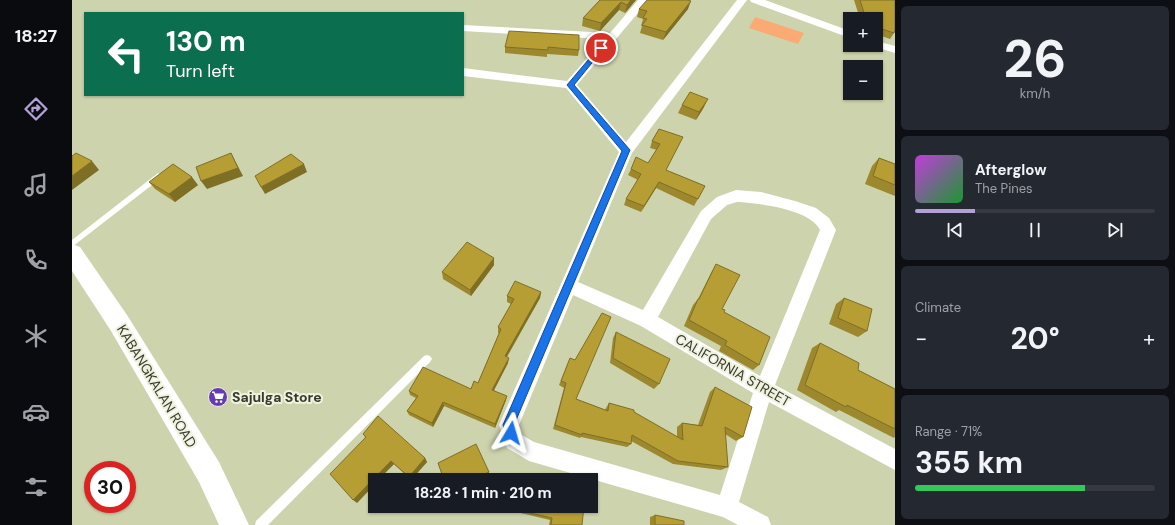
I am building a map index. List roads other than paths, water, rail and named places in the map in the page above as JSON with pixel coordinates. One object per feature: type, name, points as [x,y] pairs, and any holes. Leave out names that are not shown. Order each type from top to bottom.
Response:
[{"type":"main road","name":"KABANGKALAN ROAD","points":[[76,266],[119,323],[209,472],[234,525]]},
{"type":"street","points":[[570,85],[611,36],[644,0]]},
{"type":"street","points":[[742,0],[626,150],[509,425],[514,441],[529,451],[727,507],[760,525]]},
{"type":"street","points":[[755,0],[843,32]]},
{"type":"street","points":[[464,28],[611,36]]},
{"type":"street","points":[[883,46],[895,50]]},
{"type":"street","points":[[464,72],[570,85],[626,150]]},
{"type":"street","points":[[647,320],[706,214],[722,201],[736,196],[761,198],[811,212],[824,222],[828,230],[764,389],[727,507]]},
{"type":"street","name":"CALIFORNIA STREET","points":[[569,286],[647,320],[764,389],[895,460]]},
{"type":"lane","points":[[72,244],[164,171]]},
{"type":"lane","points":[[260,525],[427,359]]},
{"type":"place","name":"Sajulga Store","points":[[218,397]]}]
